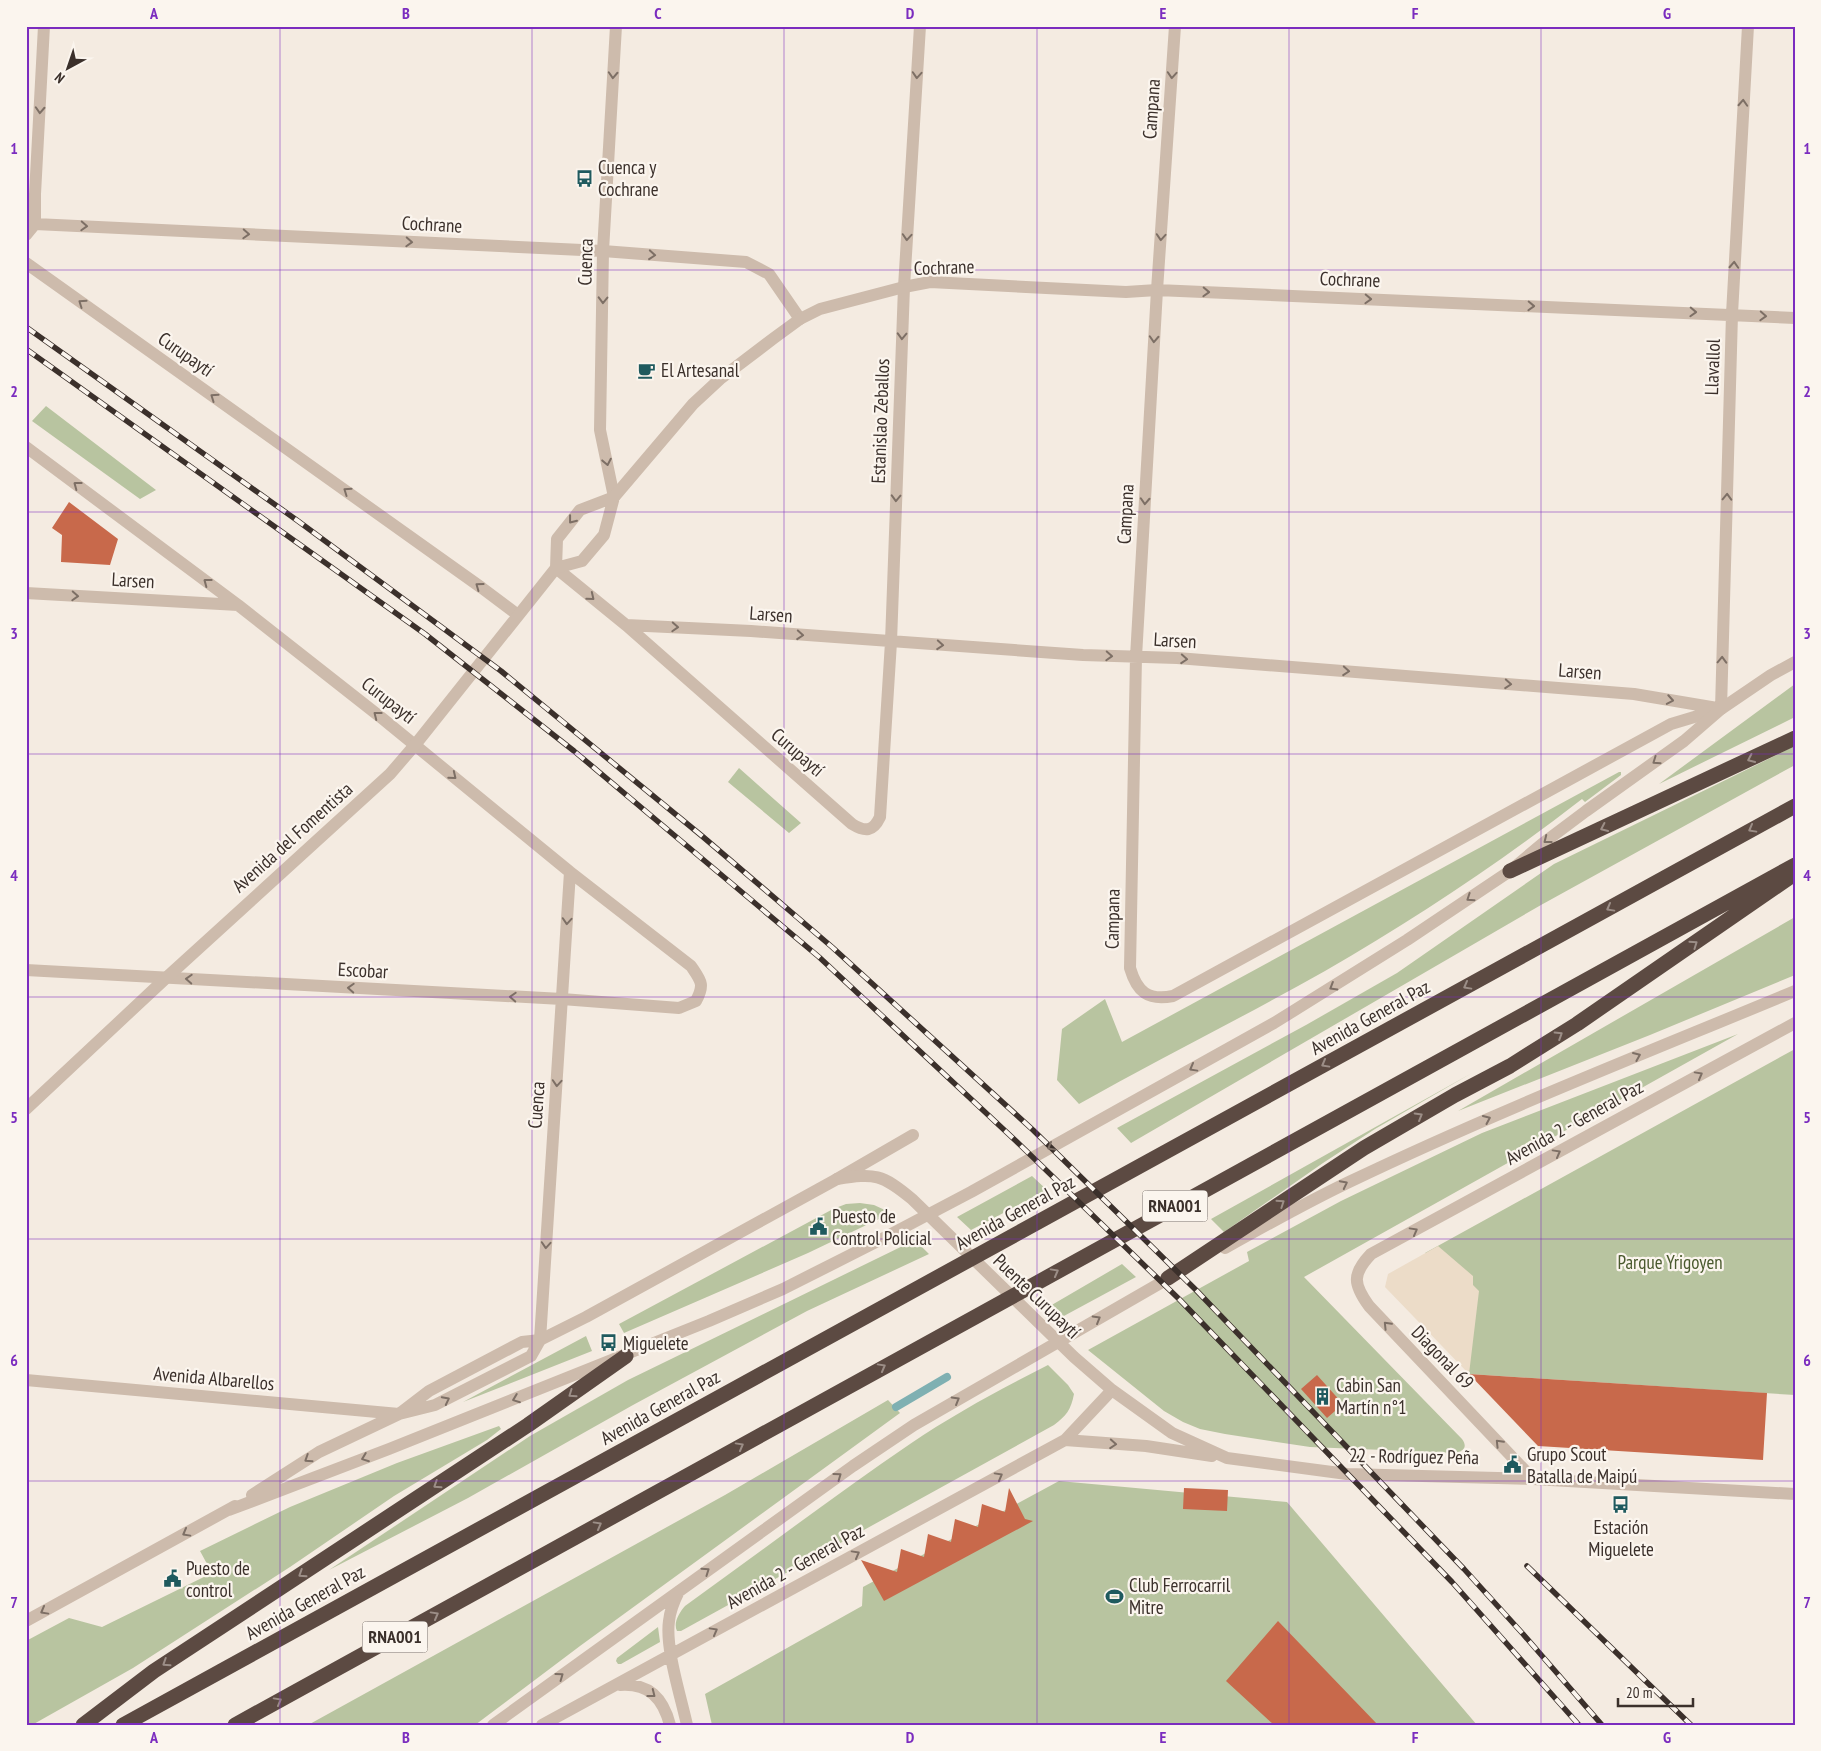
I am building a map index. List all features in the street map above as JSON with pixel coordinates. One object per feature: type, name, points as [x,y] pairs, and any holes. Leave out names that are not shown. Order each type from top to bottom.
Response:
[{"type":"highway","points":[[1510,872],[1795,738]]},
{"type":"highway","name":"Avenida General Paz","points":[[123,1725],[1795,806]]},
{"type":"highway","name":"RNA001","points":[[235,1725],[1795,865]]},
{"type":"highway","points":[[1168,1278],[1364,1148],[1455,1095],[1510,1066],[1577,1024],[1795,874]]},
{"type":"highway","points":[[83,1725],[154,1671],[520,1431],[626,1356]]},
{"type":"street","points":[[26,235],[35,224],[44,26]]},
{"type":"street","name":"Cuenca","points":[[614,497],[600,430],[604,251],[616,26]]},
{"type":"street","name":"Estanislao Zeballos","points":[[880,817],[891,642],[904,287],[920,26]]},
{"type":"street","name":"Campana","points":[[1150,997],[1140,990],[1130,968],[1136,657],[1157,290],[1175,26]]},
{"type":"street","name":"Llavallol","points":[[1721,709],[1732,314],[1748,26]]},
{"type":"street","name":"Cochrane","points":[[35,224],[604,251],[746,262],[770,274],[800,319]]},
{"type":"street","name":"Curupaytí","points":[[26,263],[466,576],[518,616]]},
{"type":"street","name":"Cochrane","points":[[904,287],[930,282],[1126,292],[1157,290],[1795,318]]},
{"type":"street","points":[[614,497],[580,510],[557,539],[556,568],[582,561],[604,536],[614,497],[693,404],[720,379],[800,319],[820,309],[904,287]]},
{"type":"street","name":"Curupaytí","points":[[26,447],[238,605],[415,745],[570,872],[691,966],[701,980],[702,990],[696,1001]]},
{"type":"street","name":"Curupaytí","points":[[556,568],[626,625],[852,824],[861,829],[869,829],[876,825],[880,817]]},
{"type":"street","name":"Avenida del Fomentista","points":[[26,1109],[166,978],[390,774],[556,568]]},
{"type":"street","name":"Larsen","points":[[26,593],[238,605]]},
{"type":"street","name":"Larsen","points":[[626,625],[1177,658],[1634,694],[1721,709]]},
{"type":"street","name":"Avenida General Paz","points":[[229,1510],[626,1356],[784,1289],[980,1187],[1274,1023],[1383,956],[1510,872],[1542,844],[1684,741],[1721,709],[1771,675],[1795,662]]},
{"type":"street","name":"Avenida General Paz","points":[[1150,997],[1161,999],[1173,996],[1671,724],[1721,709]]},
{"type":"street","name":"Cuenca","points":[[540,1340],[570,872]]},
{"type":"street","name":"Escobar","points":[[26,970],[562,999],[679,1008],[696,1001]]},
{"type":"street","points":[[493,1725],[680,1589],[914,1425],[1168,1278],[1347,1182],[1401,1157],[1524,1103],[1795,991]]},
{"type":"street","name":"Avenida 2 - General Paz","points":[[1371,1254],[1795,1023]]},
{"type":"street","name":"Avenida General Paz","points":[[26,1621],[229,1510],[319,1452],[399,1414],[429,1391],[522,1342],[540,1340],[837,1179],[912,1135]]},
{"type":"street","name":"Puente Curupaytí","points":[[837,1179],[861,1175],[877,1177],[892,1183],[912,1199],[1074,1357],[1112,1390]]},
{"type":"street","name":"Diagonal 69","points":[[1371,1254],[1361,1265],[1356,1275],[1356,1285],[1360,1294],[1369,1306],[1533,1478]]},
{"type":"street","name":"Avenida Albarellos","points":[[26,1380],[399,1414]]},
{"type":"street","name":"Avenida 2 - General Paz","points":[[542,1725],[1065,1440],[1112,1390]]},
{"type":"street","name":"22 - Rodríguez Peña","points":[[1112,1390],[1172,1433],[1227,1458],[1347,1474],[1533,1478],[1795,1494]]},
{"type":"street","points":[[1065,1440],[1146,1446],[1227,1458]]},
{"type":"street","points":[[680,1589],[668,1621],[668,1638],[687,1725]]},
{"type":"street","points":[[617,1685],[636,1686],[653,1693],[661,1702],[670,1725]]},
{"type":"green space","points":[[46,406],[156,490],[140,499],[32,421]]},
{"type":"green space","points":[[1795,684],[1795,717],[1659,784]]},
{"type":"green space","points":[[1795,746],[1795,765],[1541,905],[1131,1143],[1117,1128],[1397,973],[1554,864]]},
{"type":"green space","points":[[739,768],[801,823],[789,833],[728,782]]},
{"type":"green space","points":[[1621,772],[1621,775],[1585,802],[1582,799],[1456,890],[1294,988],[1079,1104],[1057,1080],[1062,1029],[1105,999],[1122,1042]]},
{"type":"green space","points":[[1795,917],[1795,975],[1458,1111]]},
{"type":"green space","points":[[1738,1034],[1304,1277],[1464,1441],[1465,1446],[1460,1452],[1310,1447],[1200,1429],[1164,1411],[1088,1350],[1249,1261],[1247,1252],[1341,1201],[1482,1133]]},
{"type":"green space","name":"Parque Yrigoyen","points":[[1795,1049],[1795,1395],[1469,1374],[1425,1253]]},
{"type":"green space","points":[[1472,1073],[1375,1129],[1224,1232],[1211,1219]]},
{"type":"green space","points":[[1032,1176],[1047,1190],[971,1230],[957,1217]]},
{"type":"green space","points":[[846,1204],[874,1205],[887,1211],[881,1218],[808,1253],[624,1333],[619,1324],[833,1209]]},
{"type":"green space","points":[[915,1240],[929,1254],[807,1311],[633,1405],[468,1498],[329,1570],[530,1436],[628,1380]]},
{"type":"green space","points":[[1122,1264],[1136,1277],[1062,1317],[1050,1306]]},
{"type":"green space","points":[[586,1336],[592,1351],[463,1402]]},
{"type":"green space","points":[[1048,1365],[1068,1385],[1074,1394],[1067,1412],[1054,1425],[681,1631],[677,1631],[676,1621],[685,1606],[853,1484],[944,1422]]},
{"type":"green space","points":[[888,1400],[900,1413],[580,1646],[475,1725],[308,1725],[725,1495]]},
{"type":"green space","points":[[499,1426],[501,1429],[487,1440],[394,1496],[290,1567],[133,1668],[32,1725],[26,1725],[26,1641],[69,1618],[102,1627],[212,1573],[200,1551],[290,1507],[397,1463]]},
{"type":"green space","name":"Club Ferrocarril Mitre","points":[[1059,1481],[1287,1502],[1477,1725],[712,1725],[705,1694],[862,1606],[863,1587]]},
{"type":"green space","points":[[658,1627],[660,1642],[618,1664],[617,1658]]},
{"type":"shaded area","points":[[1438,1246],[1473,1276],[1473,1285],[1479,1291],[1469,1374],[1385,1287],[1388,1274]]},
{"type":"building","points":[[69,502],[118,539],[110,565],[61,562],[62,535],[52,528]]},
{"type":"building","points":[[1469,1374],[1767,1393],[1763,1460],[1538,1446]]},
{"type":"building","name":"Cabin San Martín n°1","points":[[1317,1375],[1343,1404],[1327,1418],[1301,1389]]},
{"type":"building","points":[[1009,1488],[1025,1519],[1033,1521],[884,1601],[861,1560],[897,1572],[901,1549],[924,1557],[928,1534],[951,1542],[955,1519],[978,1527],[982,1504],[1005,1512]]},
{"type":"building","points":[[1184,1488],[1228,1490],[1227,1511],[1183,1509]]},
{"type":"building","points":[[1278,1621],[1378,1725],[1274,1725],[1226,1681]]},
{"type":"waterway","points":[[896,1407],[947,1377]]},
{"type":"railway","points":[[26,327],[298,521],[501,671],[702,836],[832,947],[1033,1130],[1196,1290],[1464,1569],[1602,1725]]},
{"type":"railway","points":[[26,349],[425,634],[574,751],[819,957],[1016,1141],[1179,1299],[1452,1582],[1579,1725]]},
{"type":"railway","points":[[1527,1566],[1691,1725]]},
{"type":"place","name":"Cuenca y Cochrane","points":[[584,178]]},
{"type":"place","name":"El Artesanal","points":[[647,370]]},
{"type":"place","name":"Puesto de Control Policial","points":[[818,1227]]},
{"type":"place","name":"Miguelete","points":[[609,1343]]},
{"type":"place","name":"Cabin San Martín n°1","points":[[1322,1396]]},
{"type":"place","name":"Grupo Scout Batalla de Maipú","points":[[1513,1465]]},
{"type":"place","name":"Estación Miguelete","points":[[1621,1504]]},
{"type":"place","name":"Puesto de control","points":[[172,1579]]},
{"type":"place","name":"Club Ferrocarril Mitre","points":[[1115,1596]]}]
